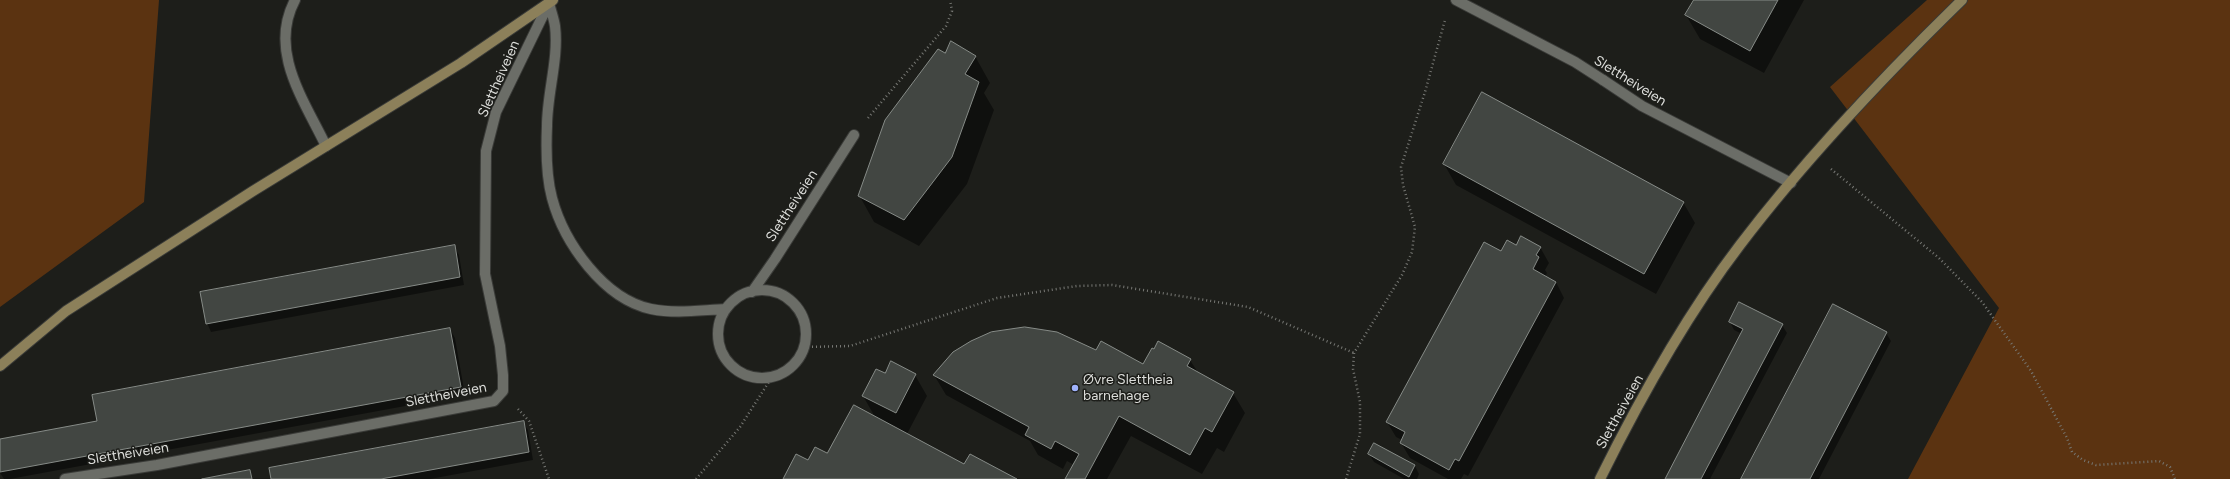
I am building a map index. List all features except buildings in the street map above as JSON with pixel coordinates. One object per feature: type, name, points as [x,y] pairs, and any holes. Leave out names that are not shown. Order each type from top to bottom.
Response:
[{"type":"street","points":[[295,0],[285,26],[284,43],[288,65],[326,146]]},
{"type":"street","name":"Slettheiveien","points":[[1456,0],[1575,62],[1642,106],[1791,183]]},
{"type":"street","name":"Slettheiveien","points":[[1600,479],[1634,411],[1684,327],[1740,246],[1791,183],[1874,88],[1962,0]]},
{"type":"street","points":[[551,2],[555,27],[554,57],[547,124],[547,160],[552,198],[563,226],[580,255],[600,280],[621,296],[649,309],[673,312],[726,308]]},
{"type":"street","name":"Slettheiveien","points":[[0,366],[66,311],[326,146],[461,64],[551,2]]},
{"type":"street","name":"Slettheiveien","points":[[64,479],[157,465],[494,401],[503,391],[500,346],[486,274],[486,151],[496,112],[551,2]]},
{"type":"street","name":"Slettheiveien","points":[[752,292],[854,135]]},
{"type":"street","points":[[767,290],[782,295],[794,304],[802,317],[806,332],[804,347],[797,360],[786,371],[772,377],[757,378],[742,374],[730,365],[722,352],[718,338],[720,322],[726,308],[738,298],[752,292],[767,290]]},
{"type":"path","points":[[879,104],[946,26],[952,11],[950,0]]},
{"type":"path","points":[[1346,479],[1360,434],[1360,402],[1353,369],[1354,353],[1402,274],[1412,252],[1415,227],[1403,185],[1401,167],[1430,77],[1446,14]]},
{"type":"path","points":[[1815,155],[1938,258],[1982,302],[2031,371],[2067,438],[2072,452],[2083,460],[2096,465],[2159,461],[2170,467],[2176,479]]},
{"type":"path","points":[[804,347],[850,346],[997,298],[1077,286],[1112,285],[1248,308],[1354,353]]},
{"type":"path","points":[[696,479],[740,427],[772,377]]},
{"type":"path","points":[[503,391],[529,421],[549,479]]},
{"type":"shaded area","points":[[0,0],[159,0],[144,202],[0,307]]},
{"type":"shaded area","points":[[1927,0],[2230,0],[2230,479],[1908,479],[1999,308],[1830,87]]},
{"type":"place","name":"Øvre Slettheia barnehage","points":[[1075,388]]}]
